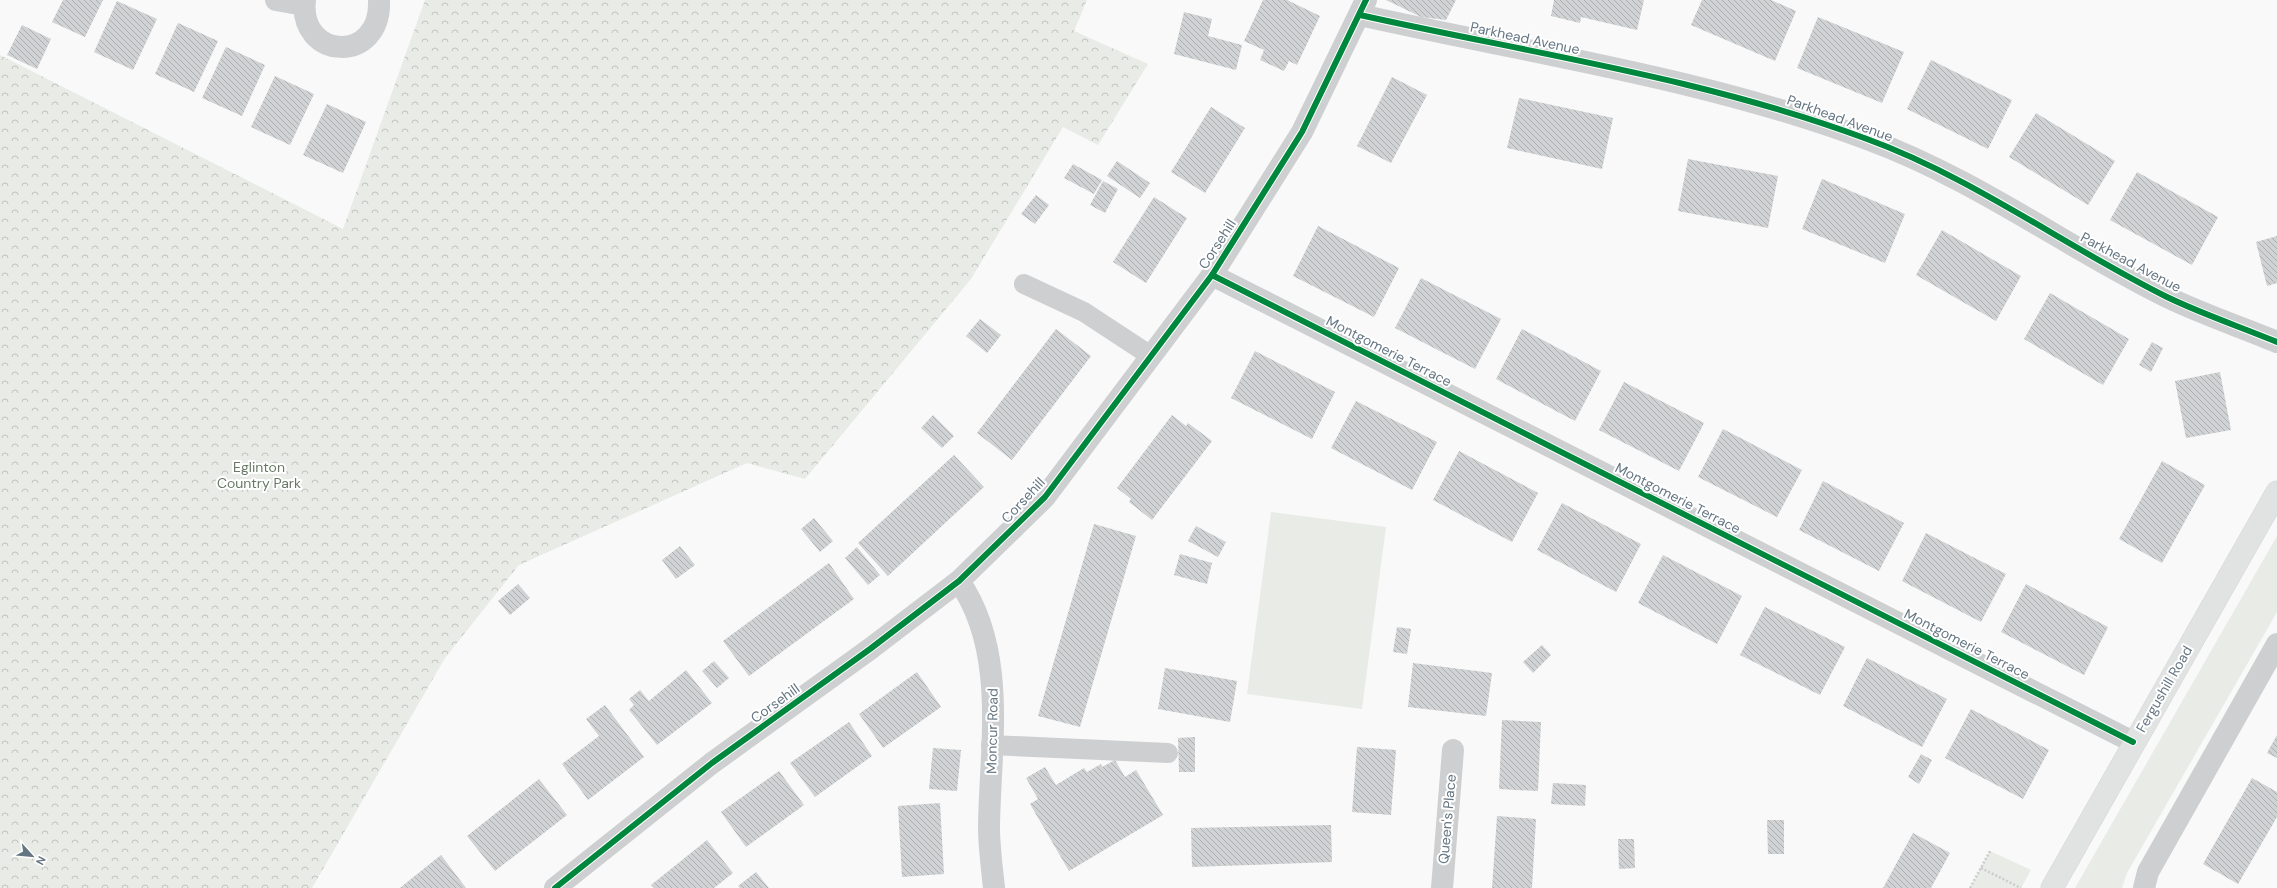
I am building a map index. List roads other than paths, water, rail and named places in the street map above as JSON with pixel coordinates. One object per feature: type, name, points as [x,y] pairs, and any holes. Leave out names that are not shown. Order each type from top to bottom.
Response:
[{"type":"main road","name":"Fergushill Road","points":[[2052,888],[2133,742],[2277,492]]},
{"type":"street","points":[[276,0],[305,3],[306,23],[312,34],[328,44],[347,47],[358,43],[369,36],[377,25],[380,12],[379,0]]},
{"type":"street","name":"Corsehill","points":[[555,888],[712,763],[870,649],[959,581],[1045,497],[1212,275],[1302,132],[1363,7]]},
{"type":"street","name":"Parkhead Avenue","points":[[1363,7],[1698,87],[1788,111],[1868,139],[1947,174],[2168,297],[2277,342]]},
{"type":"street","name":"Montgomerie Terrace","points":[[1212,275],[2133,742]]},
{"type":"street","name":"Moncur Road","points":[[959,581],[969,596],[982,625],[993,677],[989,830],[994,888]]},
{"type":"street","points":[[2144,888],[2148,872],[2277,644]]},
{"type":"street","name":"Queen's Place","points":[[1442,888],[1453,750]]},
{"type":"lane","points":[[1024,284],[1084,312],[1151,356]]},
{"type":"lane","points":[[991,745],[1168,753]]},
{"type":"park label","name":"Eglinton Country Park","points":[[259,476]]}]
